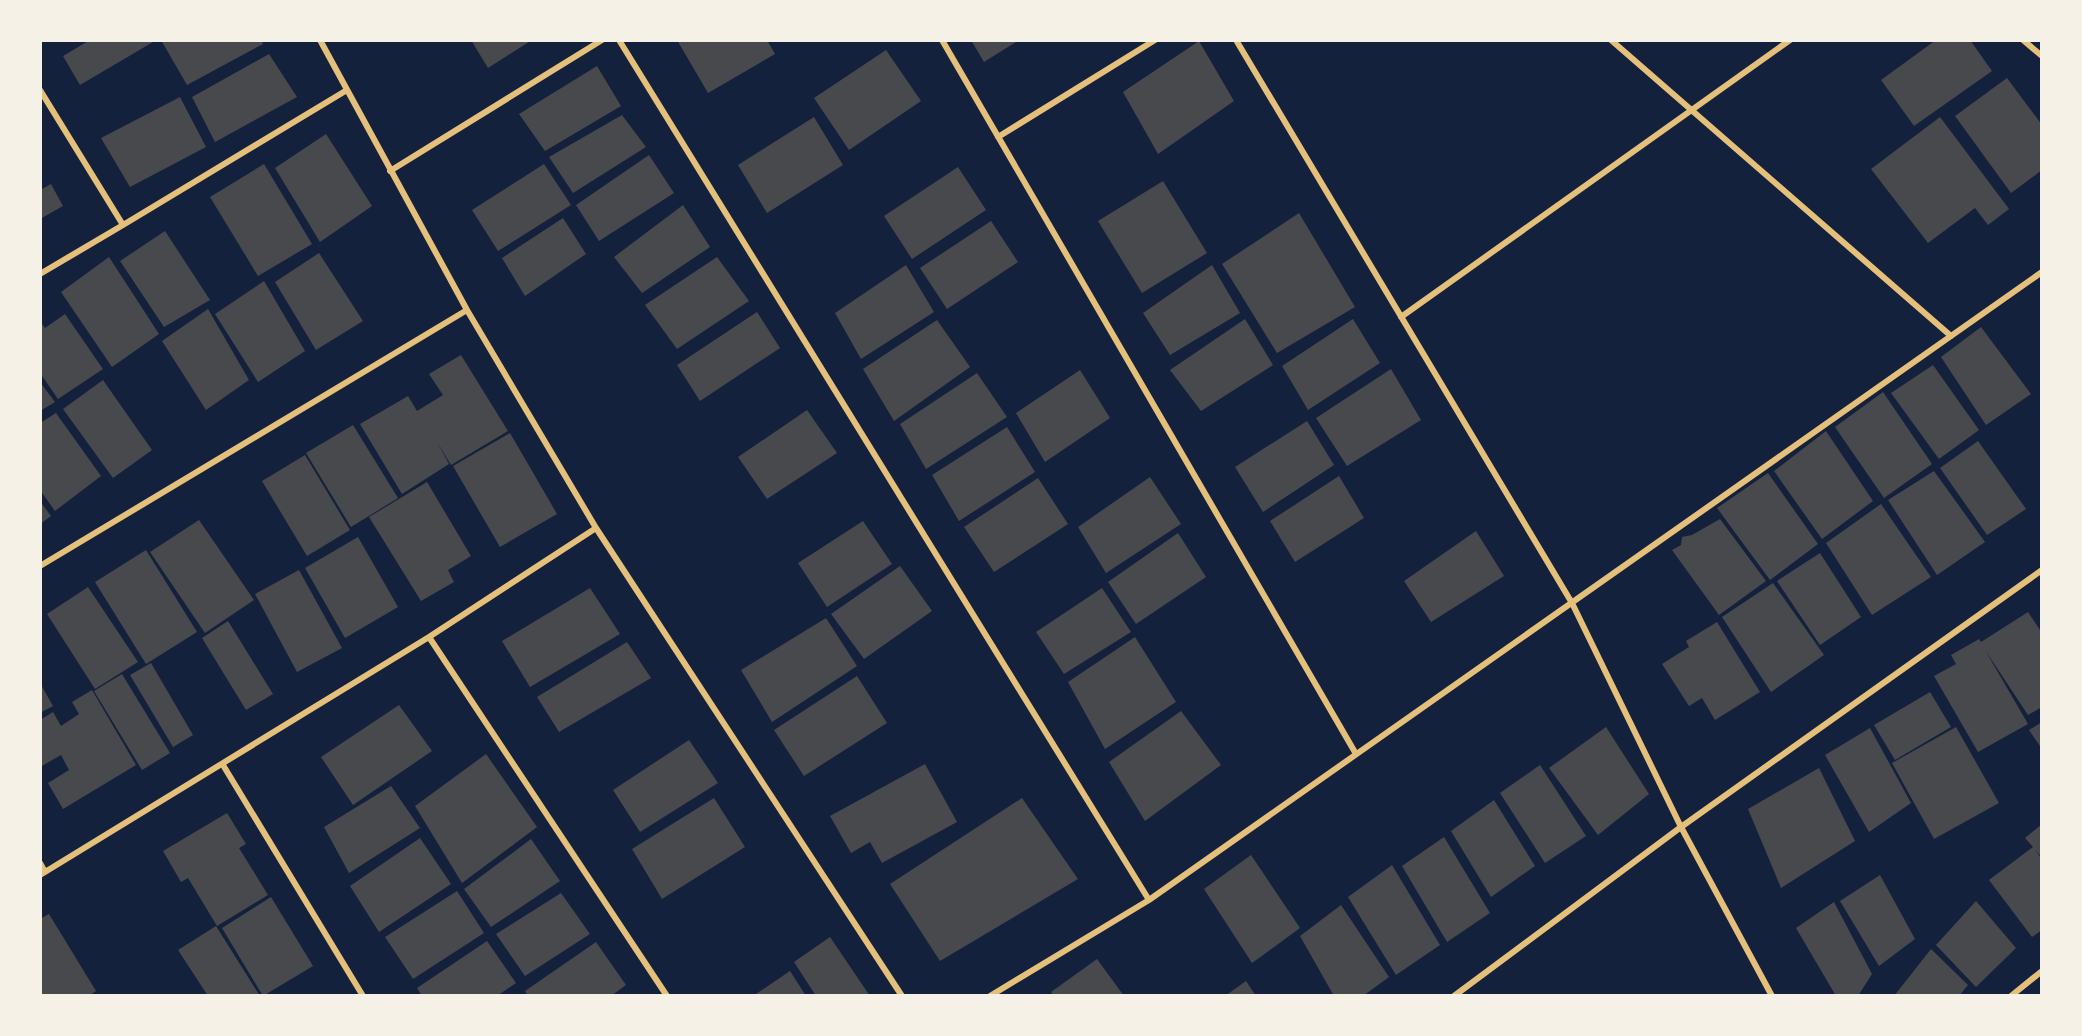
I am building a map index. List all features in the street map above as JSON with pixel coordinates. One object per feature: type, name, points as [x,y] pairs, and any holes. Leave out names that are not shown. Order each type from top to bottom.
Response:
[{"type":"street","points":[[320,40],[467,310],[596,528],[902,996]]},
{"type":"street","points":[[390,171],[602,40]]},
{"type":"street","points":[[619,40],[1149,900]]},
{"type":"street","points":[[942,40],[1356,754]]},
{"type":"street","points":[[998,137],[1155,40]]},
{"type":"street","points":[[1236,40],[1572,603],[1681,827],[1772,996]]},
{"type":"street","points":[[1611,40],[1951,336]]},
{"type":"street","points":[[1401,317],[1790,40]]},
{"type":"street","points":[[2023,40],[2042,56]]},
{"type":"street","points":[[40,90],[123,225]]},
{"type":"street","points":[[40,274],[347,90]]},
{"type":"street","points":[[990,996],[1149,900],[2042,272]]},
{"type":"street","points":[[40,566],[467,310]]},
{"type":"street","points":[[40,863],[43,873],[223,765],[429,637],[596,528]]},
{"type":"street","points":[[1454,996],[1681,827],[2042,570]]},
{"type":"street","points":[[429,637],[667,996]]},
{"type":"street","points":[[223,765],[361,994],[353,996]]},
{"type":"street","points":[[2011,996],[2042,971]]},
{"type":"building","points":[[90,40],[152,40],[153,42],[80,85],[63,56]]},
{"type":"building","points":[[161,40],[261,40],[263,44],[187,85]]},
{"type":"building","points":[[471,40],[532,40],[488,68]]},
{"type":"building","points":[[677,40],[767,40],[775,54],[708,93]]},
{"type":"building","points":[[971,40],[1019,40],[984,62]]},
{"type":"building","points":[[1936,40],[1970,40],[1992,71],[1914,126],[1881,80]]},
{"type":"building","points":[[1199,41],[1234,101],[1158,154],[1123,92]]},
{"type":"building","points":[[886,50],[921,101],[849,150],[814,98]]},
{"type":"building","points":[[269,54],[297,97],[215,142],[192,97]]},
{"type":"building","points":[[597,66],[621,106],[545,151],[519,114]]},
{"type":"building","points":[[2007,78],[2042,125],[2042,170],[2011,193],[1955,116]]},
{"type":"building","points":[[180,97],[206,147],[130,187],[101,138]]},
{"type":"building","points":[[622,115],[646,147],[573,193],[549,157]]},
{"type":"building","points":[[814,117],[843,165],[767,213],[738,165]]},
{"type":"building","points":[[1940,117],[2009,209],[1988,225],[1975,208],[1928,243],[1871,169]]},
{"type":"building","points":[[326,134],[372,206],[320,242],[275,168]]},
{"type":"building","points":[[649,155],[674,193],[599,241],[576,205]]},
{"type":"building","points":[[264,164],[312,244],[258,276],[210,197]]},
{"type":"building","points":[[544,164],[571,205],[498,251],[472,210]]},
{"type":"building","points":[[958,167],[986,210],[912,259],[884,216]]},
{"type":"building","points":[[1163,181],[1207,253],[1142,293],[1098,221]]},
{"type":"building","points":[[51,184],[63,206],[40,219],[40,190]]},
{"type":"building","points":[[683,205],[710,247],[642,293],[614,257]]},
{"type":"building","points":[[1299,213],[1355,307],[1277,353],[1222,264]]},
{"type":"building","points":[[563,218],[586,254],[525,296],[502,258]]},
{"type":"building","points":[[991,221],[1018,262],[947,309],[920,268]]},
{"type":"building","points":[[165,231],[210,300],[164,327],[120,261]]},
{"type":"building","points":[[319,253],[363,321],[316,350],[275,282]]},
{"type":"building","points":[[109,257],[159,334],[112,367],[61,292]]},
{"type":"building","points":[[717,257],[749,301],[677,349],[645,305]]},
{"type":"building","points":[[906,265],[934,312],[861,359],[835,313]]},
{"type":"building","points":[[1212,265],[1240,313],[1170,355],[1143,313]]},
{"type":"building","points":[[264,281],[305,351],[258,382],[215,314]]},
{"type":"building","points":[[208,309],[249,380],[206,410],[162,341]]},
{"type":"building","points":[[757,312],[780,348],[700,401],[677,365]]},
{"type":"building","points":[[65,314],[103,369],[58,399],[40,373],[40,321],[45,328]]},
{"type":"building","points":[[1245,319],[1273,365],[1201,411],[1170,370]]},
{"type":"building","points":[[1353,319],[1380,363],[1308,410],[1282,366]]},
{"type":"building","points":[[937,320],[970,367],[894,421],[863,369]]},
{"type":"building","points":[[1981,327],[2031,394],[1986,425],[1941,357]]},
{"type":"building","points":[[461,355],[508,431],[451,465],[437,442],[449,464],[402,494],[360,424],[408,396],[417,411],[443,395],[429,374]]},
{"type":"building","points":[[1933,365],[1979,430],[1939,459],[1891,393]]},
{"type":"building","points":[[1391,369],[1421,420],[1347,466],[1316,418]]},
{"type":"building","points":[[1080,370],[1110,418],[1045,462],[1016,413]]},
{"type":"building","points":[[977,373],[1007,417],[926,469],[900,424]]},
{"type":"building","points":[[103,380],[152,450],[113,478],[63,409]]},
{"type":"building","points":[[40,382],[55,402],[40,411]]},
{"type":"building","points":[[1883,392],[1932,464],[1884,498],[1835,427]]},
{"type":"building","points":[[807,410],[837,453],[767,499],[738,457]]},
{"type":"building","points":[[56,413],[101,476],[55,511],[40,490],[40,423]]},
{"type":"building","points":[[1307,421],[1334,465],[1263,512],[1235,467]]},
{"type":"building","points":[[353,425],[398,498],[351,527],[306,453]]},
{"type":"building","points":[[1007,427],[1035,472],[959,521],[932,475]]},
{"type":"building","points":[[1826,431],[1873,501],[1822,539],[1774,471]]},
{"type":"building","points":[[510,433],[557,514],[500,547],[453,466]]},
{"type":"building","points":[[1978,441],[2026,509],[1987,535],[1940,468]]},
{"type":"building","points":[[305,455],[350,530],[307,556],[262,481]]},
{"type":"building","points":[[1934,471],[1985,542],[1937,575],[1888,500]]},
{"type":"building","points":[[1768,473],[1818,544],[1770,580],[1717,508]]},
{"type":"building","points":[[1339,476],[1364,518],[1295,562],[1270,521]]},
{"type":"building","points":[[1150,477],[1181,524],[1106,573],[1078,527]]},
{"type":"building","points":[[1038,478],[1068,524],[994,572],[964,527]]},
{"type":"building","points":[[427,482],[471,556],[448,570],[454,582],[421,601],[369,517]]},
{"type":"building","points":[[40,501],[51,516],[40,524]]},
{"type":"building","points":[[1881,504],[1931,577],[1872,615],[1826,543]]},
{"type":"building","points":[[1720,519],[1766,581],[1719,615],[1672,550],[1681,545],[1682,537],[1692,535]]},
{"type":"building","points":[[199,520],[254,600],[205,633],[150,552]]},
{"type":"building","points":[[863,521],[892,564],[827,607],[798,563]]},
{"type":"building","points":[[1476,531],[1504,576],[1431,622],[1404,581]]},
{"type":"building","points":[[1178,533],[1206,577],[1136,624],[1108,582]]},
{"type":"building","points":[[358,537],[398,607],[345,638],[305,568]]},
{"type":"building","points":[[146,550],[197,632],[146,664],[95,582]]},
{"type":"building","points":[[1820,553],[1861,617],[1820,645],[1777,581]]},
{"type":"building","points":[[900,566],[932,611],[864,659],[831,614]]},
{"type":"building","points":[[299,570],[342,648],[297,672],[255,594]]},
{"type":"building","points":[[1773,583],[1824,655],[1771,692],[1722,617]]},
{"type":"building","points":[[88,587],[138,662],[95,689],[47,614]]},
{"type":"building","points":[[590,588],[620,634],[530,687],[502,641]]},
{"type":"building","points":[[1102,588],[1131,632],[1064,674],[1036,632]]},
{"type":"building","points":[[2028,612],[2042,633],[2042,707],[2028,715],[1985,650],[2028,724],[1978,752],[1934,676],[1956,664],[1951,655],[1979,639],[1981,642]]},
{"type":"building","points":[[826,618],[857,666],[772,722],[741,670]]},
{"type":"building","points":[[228,621],[273,694],[246,710],[202,638]]},
{"type":"building","points":[[1717,622],[1760,692],[1715,720],[1702,698],[1689,706],[1662,664],[1689,647],[1686,641]]},
{"type":"building","points":[[1135,637],[1176,702],[1105,749],[1068,682]]},
{"type":"building","points":[[627,642],[651,678],[559,732],[537,697]]},
{"type":"building","points":[[151,663],[193,735],[173,747],[130,675]]},
{"type":"building","points":[[122,674],[170,753],[142,770],[94,691]]},
{"type":"building","points":[[857,676],[887,723],[804,776],[774,730]]},
{"type":"building","points":[[40,683],[53,706],[40,713]]},
{"type":"building","points":[[92,690],[136,765],[63,809],[48,783],[69,770],[61,755],[40,767],[40,720],[53,712],[61,726],[79,714],[72,702]]},
{"type":"building","points":[[1930,692],[1951,727],[1895,760],[1874,725]]},
{"type":"building","points":[[399,705],[432,751],[353,805],[321,757]]},
{"type":"building","points":[[1181,711],[1221,765],[1145,821],[1109,762]]},
{"type":"building","points":[[2042,722],[2042,749],[2029,730]]},
{"type":"building","points":[[1606,727],[1649,794],[1598,835],[1549,768]]},
{"type":"building","points":[[1956,727],[1999,803],[1934,839],[1892,763]]},
{"type":"building","points":[[1870,728],[1911,803],[1869,832],[1825,755]]},
{"type":"building","points":[[689,740],[718,783],[640,832],[613,790]]},
{"type":"building","points":[[486,754],[537,827],[462,883],[415,806]]},
{"type":"building","points":[[925,764],[957,822],[882,863],[870,842],[851,853],[830,816]]},
{"type":"building","points":[[1540,765],[1586,836],[1545,863],[1500,793]]},
{"type":"building","points":[[1819,768],[1855,841],[1781,888],[1748,809]]},
{"type":"building","points":[[391,786],[420,828],[349,873],[324,827]]},
{"type":"building","points":[[714,798],[745,847],[662,899],[632,849]]},
{"type":"building","points":[[1022,798],[1078,879],[940,961],[890,884]]},
{"type":"building","points":[[1494,800],[1535,866],[1491,897],[1451,831]]},
{"type":"building","points":[[227,813],[246,844],[239,848],[268,895],[217,926],[188,878],[181,882],[163,851]]},
{"type":"building","points":[[2042,824],[2042,857],[2035,850],[2042,859],[2042,930],[2032,937],[1989,880],[2033,847],[2025,838]]},
{"type":"building","points":[[1444,837],[1490,913],[1447,942],[1402,866]]},
{"type":"building","points":[[420,838],[451,884],[379,932],[350,886]]},
{"type":"building","points":[[531,839],[560,881],[491,927],[464,889]]},
{"type":"building","points":[[1251,855],[1300,928],[1252,963],[1204,889]]},
{"type":"building","points":[[1392,865],[1440,945],[1396,975],[1348,897]]},
{"type":"building","points":[[1880,875],[1915,939],[1879,966],[1840,901]]},
{"type":"building","points":[[457,891],[484,933],[413,979],[385,937]]},
{"type":"building","points":[[561,893],[590,934],[525,976],[496,934]]},
{"type":"building","points":[[271,897],[313,966],[263,996],[222,928]]},
{"type":"building","points":[[1976,901],[2016,948],[1976,987],[1936,945]]},
{"type":"building","points":[[1834,902],[1872,974],[1858,996],[1836,996],[1796,928]]},
{"type":"building","points":[[1341,905],[1389,977],[1363,996],[1334,996],[1300,936]]},
{"type":"building","points":[[49,914],[96,991],[89,996],[42,996],[40,993],[40,919]]},
{"type":"building","points":[[216,926],[260,996],[208,996],[178,950]]},
{"type":"building","points":[[830,937],[870,996],[816,996],[794,962]]},
{"type":"building","points":[[487,941],[516,983],[497,996],[422,996],[417,988]]},
{"type":"building","points":[[596,942],[626,985],[611,996],[528,996],[525,991]]},
{"type":"building","points":[[1931,949],[1968,985],[1959,996],[1894,996]]},
{"type":"building","points":[[1097,959],[1124,996],[1054,996],[1051,992]]},
{"type":"building","points":[[790,971],[806,996],[753,996]]},
{"type":"building","points":[[1246,981],[1256,996],[1225,996]]}]
